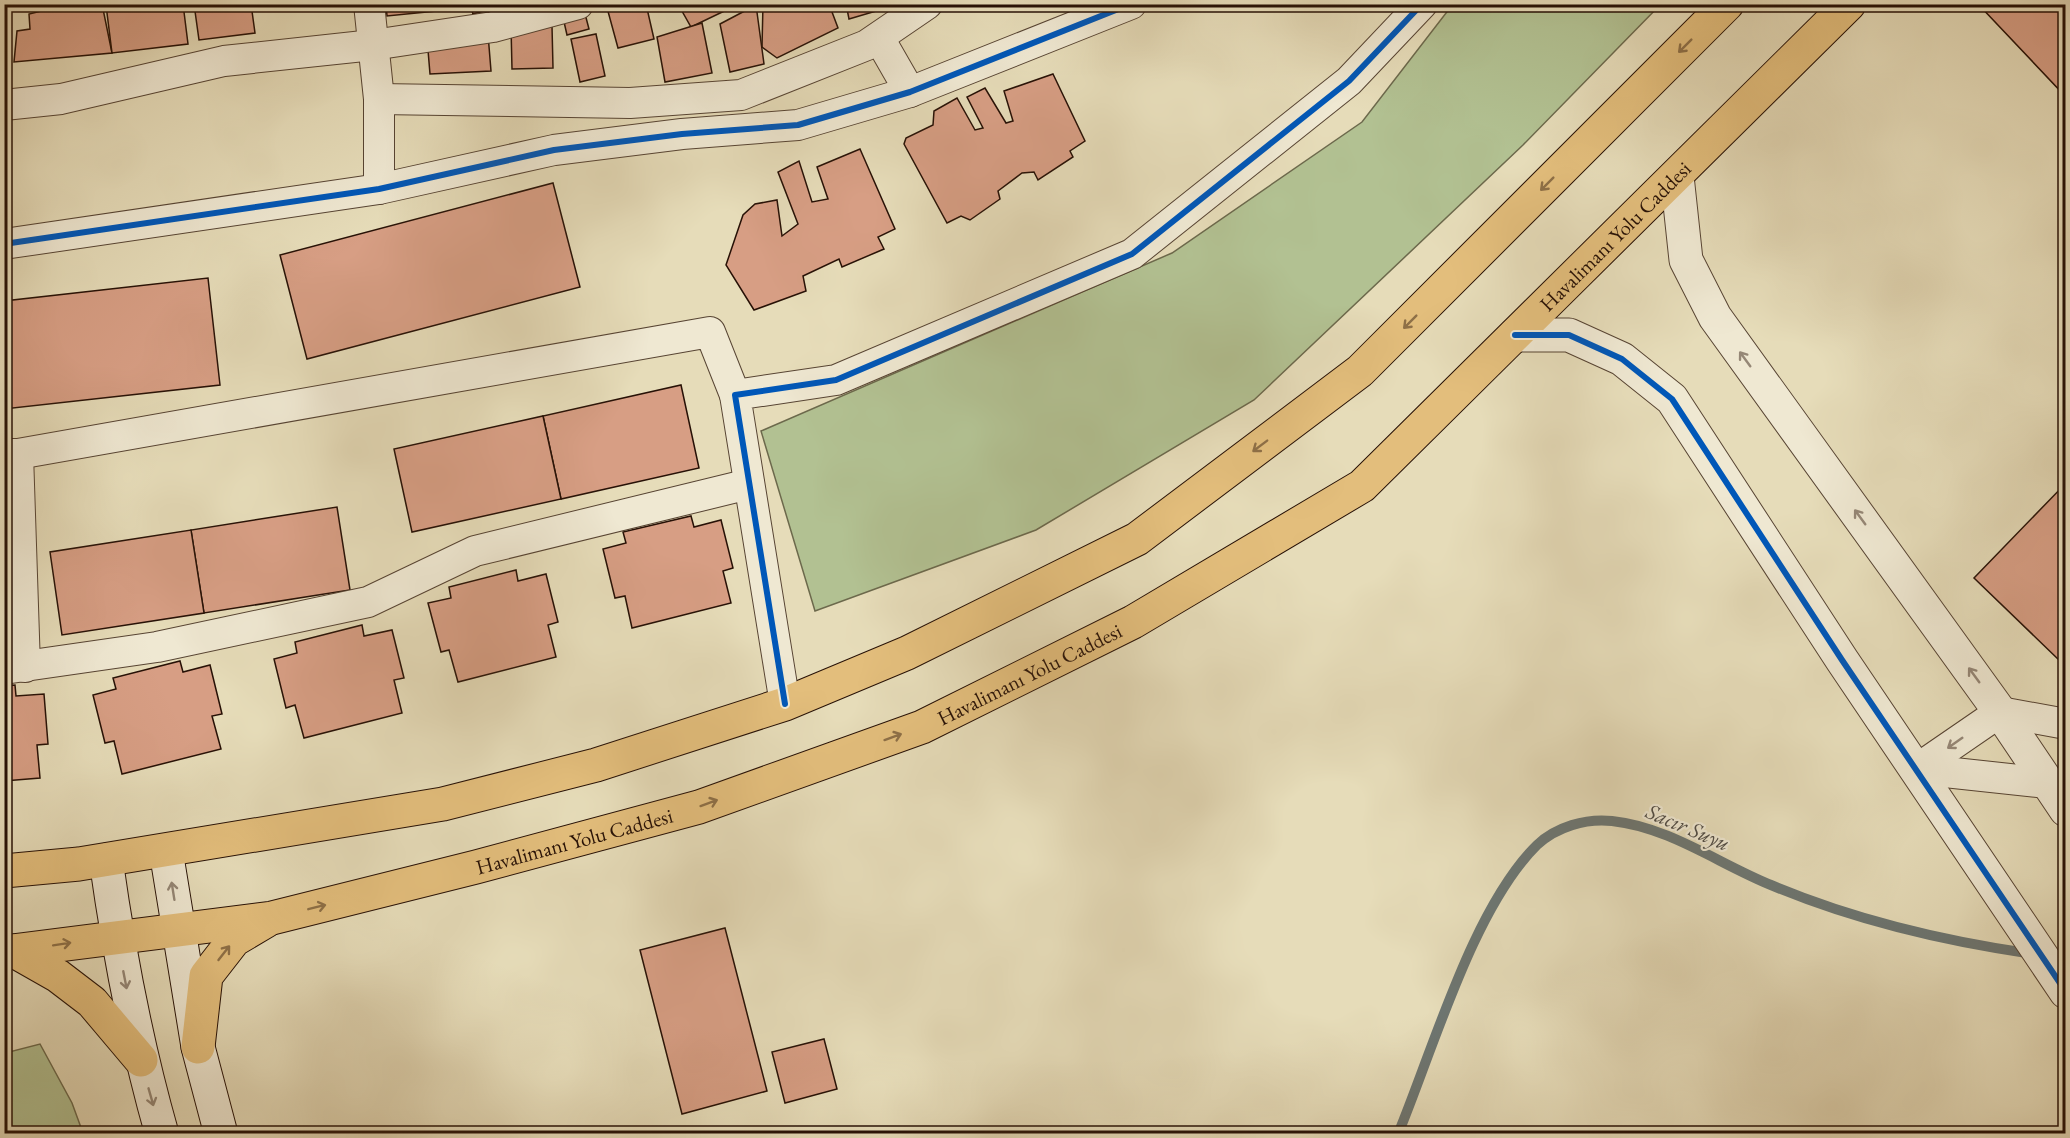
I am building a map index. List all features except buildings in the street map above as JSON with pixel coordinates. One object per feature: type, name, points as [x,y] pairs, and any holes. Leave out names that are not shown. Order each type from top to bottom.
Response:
[{"type":"highway","points":[[4,871],[106,860],[443,804],[596,765],[785,704],[906,652],[1146,532],[1360,371],[1727,4]]},
{"type":"highway","name":"Havalimanı Yolu Caddesi","points":[[9,951],[272,918],[476,867],[699,807],[922,727],[1133,621],[1362,486],[1849,4]]},
{"type":"highway","points":[[198,1047],[206,976],[234,940],[272,918]]},
{"type":"highway","points":[[9,951],[58,976],[92,1002],[141,1060]]},
{"type":"street","points":[[369,4],[379,99],[379,189]]},
{"type":"street","points":[[4,105],[61,99],[224,61],[373,45],[492,27],[578,4]]},
{"type":"street","points":[[379,99],[630,103],[741,95],[867,45],[927,4]]},
{"type":"street","points":[[4,244],[379,189],[554,150],[682,134],[798,125],[910,92],[1131,4]]},
{"type":"street","points":[[735,395],[836,380],[1132,254],[1349,81],[1422,4]]},
{"type":"street","points":[[879,38],[910,92]]},
{"type":"street","points":[[1677,176],[1686,260],[1715,317],[2000,712],[2057,784],[2066,810]]},
{"type":"street","points":[[749,484],[475,551],[368,602],[157,647],[15,668],[11,454],[710,332],[735,395],[785,704]]},
{"type":"street","points":[[1515,335],[1569,335],[1622,359],[1672,399],[1842,660],[2066,992]]},
{"type":"street","points":[[1917,769],[2000,712],[2066,724]]},
{"type":"street","points":[[1917,769],[2057,784]]},
{"type":"street","points":[[166,850],[198,1047],[221,1134]]},
{"type":"street","points":[[106,860],[117,936],[141,1060],[162,1134]]},
{"type":"green space","points":[[1453,4],[1660,5],[1523,145],[1254,400],[1036,530],[815,611],[761,431],[1172,253],[1362,122]]},
{"type":"green space","points":[[40,1044],[72,1103],[83,1133],[5,1133],[5,1053]]},
{"type":"waterway","name":"Sacır Suyu","points":[[1398,1134],[1440,1022],[1474,942],[1493,905],[1514,872],[1537,845],[1553,833],[1572,825],[1602,820],[1633,825],[1674,838],[1771,885],[1834,909],[1932,936],[2033,954]]},
{"type":"cycle path","points":[[4,244],[379,189],[554,150],[682,134],[798,125],[910,92],[1131,4]]},
{"type":"cycle path","points":[[785,704],[735,395],[836,380],[1132,254],[1349,81],[1422,4]]},
{"type":"cycle path","points":[[1515,335],[1569,335],[1622,359],[1672,399],[1842,660],[2066,992]]}]
